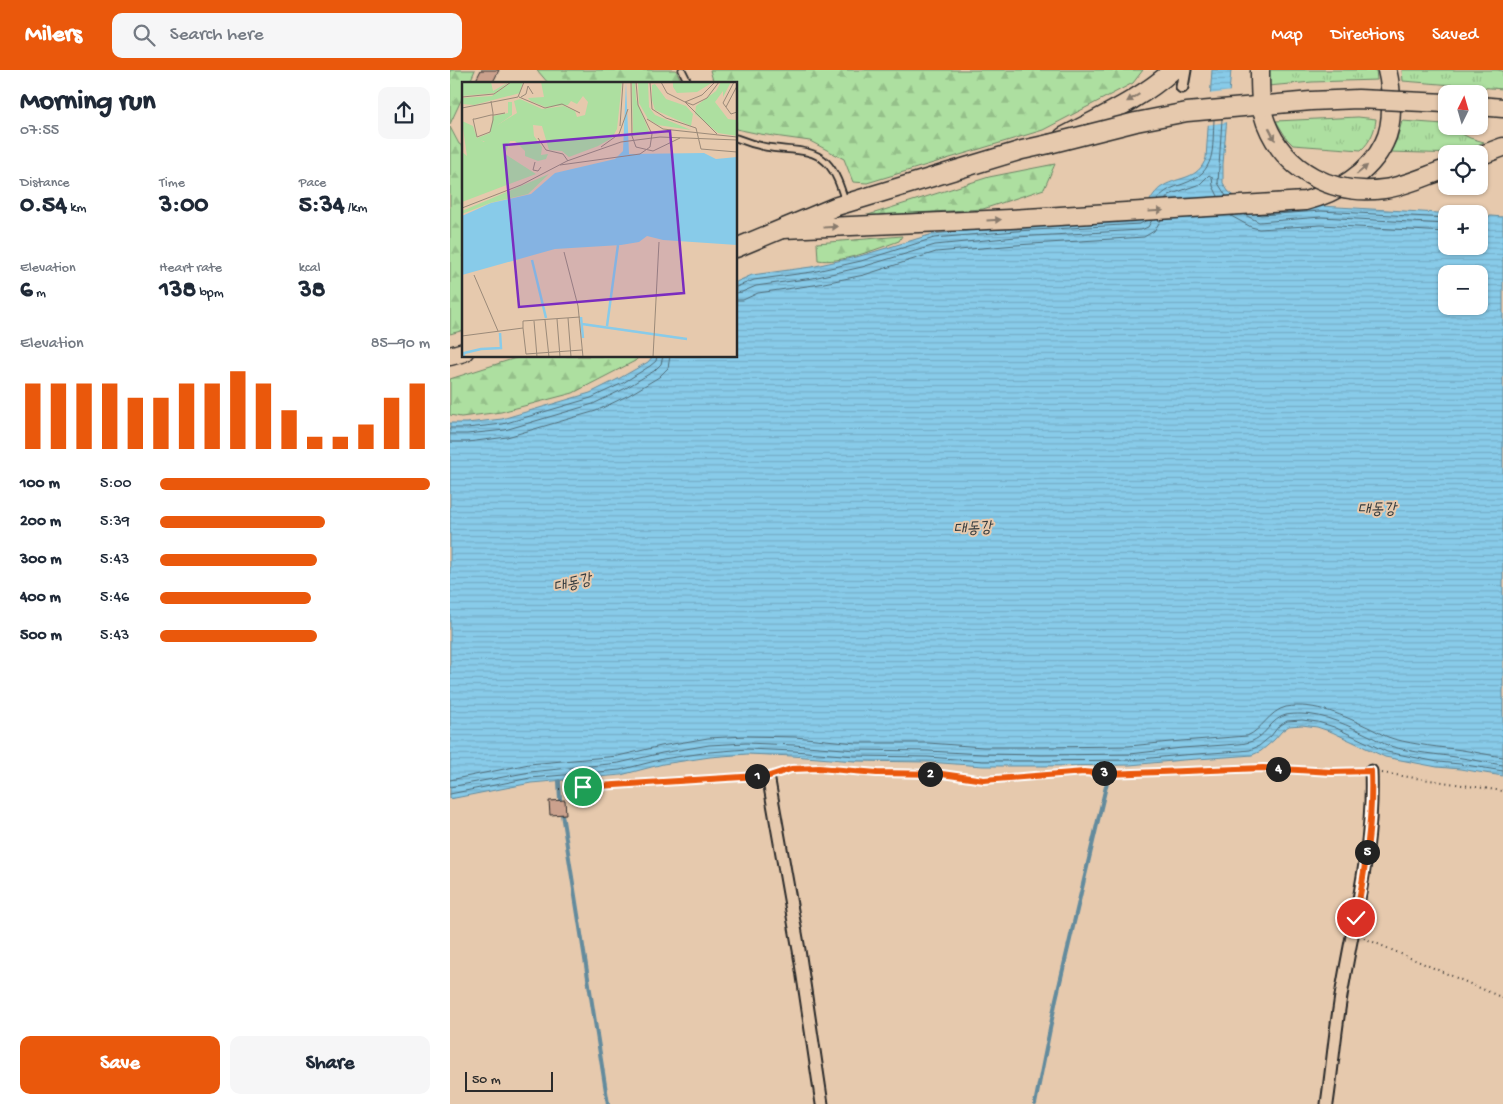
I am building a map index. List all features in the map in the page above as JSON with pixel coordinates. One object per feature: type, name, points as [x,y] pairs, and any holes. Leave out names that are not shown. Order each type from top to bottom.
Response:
[{"type":"main road","points":[[1049,144],[1110,112],[1157,83],[1173,70]]},
{"type":"main road","points":[[1260,70],[1261,103],[1274,141],[1297,166],[1324,183],[1349,190],[1385,189],[1438,172]]},
{"type":"main road","points":[[783,229],[1305,202],[1319,198],[1344,185],[1372,162],[1384,143],[1389,129],[1391,97],[1387,70]]},
{"type":"main road","points":[[738,247],[842,205],[1022,150],[1136,122],[1195,111],[1311,101],[1358,99],[1438,103]]},
{"type":"main road","points":[[1488,107],[1503,108]]},
{"type":"main road","points":[[1488,153],[1503,147]]},
{"type":"street","points":[[1182,87],[1185,70]]},
{"type":"street","points":[[1327,1104],[1343,982],[1369,839],[1372,794],[1371,771]]},
{"type":"street","points":[[766,780],[799,950],[822,1104]]},
{"type":"lane","points":[[682,70],[688,82]]},
{"type":"lane","points":[[738,139],[755,145],[801,151],[819,157],[826,162],[834,173],[842,205]]},
{"type":"path","points":[[559,789],[758,776],[766,780],[791,769],[819,768],[877,773],[942,774],[984,780],[1084,772],[1108,774],[1263,768],[1332,772],[1371,771],[1503,791]]},
{"type":"path","points":[[1353,932],[1503,998]]},
{"type":"green space","points":[[450,70],[475,70],[470,82],[462,82],[462,98],[450,124]]},
{"type":"green space","points":[[537,70],[676,70],[682,82],[547,82]]},
{"type":"green space","points":[[710,70],[1143,70],[1133,83],[1043,130],[867,183],[853,182],[844,159],[810,141],[738,129],[738,82],[713,82]]},
{"type":"green space","points":[[1269,70],[1376,70],[1377,80],[1312,82],[1268,86]]},
{"type":"green space","points":[[1402,70],[1503,71],[1503,89],[1488,88],[1488,85],[1453,85],[1403,81]]},
{"type":"green space","points":[[1358,117],[1376,119],[1372,136],[1361,150],[1293,145],[1276,121]]},
{"type":"green space","points":[[1402,121],[1438,124],[1438,135],[1464,135],[1484,142],[1478,145],[1438,145],[1438,153],[1390,152],[1397,139]]},
{"type":"green space","points":[[450,127],[459,144],[462,146],[462,331],[450,334]]},
{"type":"green space","points":[[1055,164],[1044,189],[983,209],[865,216],[989,177]]},
{"type":"green space","points":[[902,236],[899,241],[858,255],[837,260],[818,260],[817,243]]},
{"type":"green space","points":[[516,358],[638,358],[573,393],[501,412],[461,417],[450,415],[450,379]]},
{"type":"water","name":"대동강","points":[[1212,70],[1231,70],[1223,183],[1233,195],[1260,210],[1321,206],[1438,213],[1438,255],[1488,255],[1488,216],[1503,217],[1503,776],[1437,767],[1385,757],[1332,732],[1302,725],[1289,726],[1261,751],[1252,755],[1130,765],[983,766],[928,762],[855,761],[747,754],[663,764],[621,775],[531,783],[450,799],[450,423],[502,419],[590,393],[620,378],[648,362],[651,358],[738,358],[738,281],[752,275],[811,267],[860,256],[933,234],[1015,226],[1140,219],[1159,189],[1198,170],[1206,158]]},
{"type":"pier","points":[[1232,91],[1229,122],[1206,125],[1208,94]]},
{"type":"building","points":[[481,70],[499,70],[493,82],[475,82]]},
{"type":"building","points":[[565,800],[566,814],[550,815],[549,801]]},
{"type":"waterway","points":[[1035,1104],[1056,999],[1111,765]]},
{"type":"waterway","points":[[559,781],[560,800]]},
{"type":"waterway","points":[[562,814],[608,1104]]},
{"type":"route","points":[[583,787],[758,776],[763,778],[791,769],[819,768],[877,773],[942,774],[984,780],[1084,772],[1108,774],[1263,768],[1332,772],[1371,771],[1372,794],[1369,839],[1356,918]]}]
